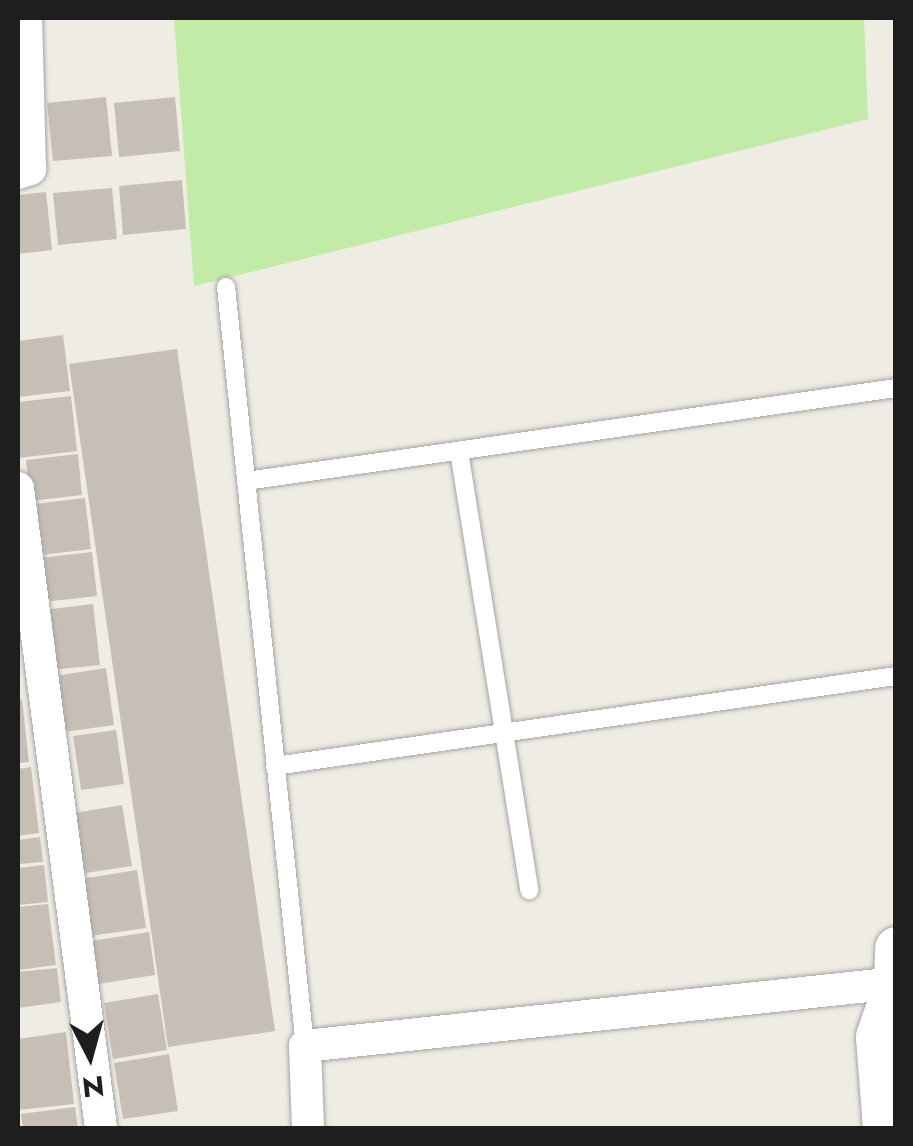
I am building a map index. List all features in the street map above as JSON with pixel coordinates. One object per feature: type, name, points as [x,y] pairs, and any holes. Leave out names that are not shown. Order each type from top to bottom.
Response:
[{"type":"street","points":[[18,173],[30,169],[26,18]]},
{"type":"street","points":[[18,488],[102,1128]]},
{"type":"street","points":[[884,1128],[877,1038],[895,984],[896,948]]},
{"type":"street","points":[[308,1128],[305,1046],[895,984]]},
{"type":"lane","points":[[226,287],[305,1046]]},
{"type":"lane","points":[[246,481],[896,388]]},
{"type":"lane","points":[[459,452],[529,890]]},
{"type":"lane","points":[[276,766],[501,730],[896,676]]},
{"type":"green space","points":[[174,18],[864,18],[868,119],[194,286]]},
{"type":"building","points":[[106,97],[112,156],[53,161],[47,103]]},
{"type":"building","points":[[175,97],[180,151],[119,157],[114,103]]},
{"type":"building","points":[[182,180],[186,229],[123,235],[119,186]]},
{"type":"building","points":[[112,188],[117,239],[58,245],[53,193]]},
{"type":"building","points":[[46,192],[52,250],[18,254],[18,195]]},
{"type":"building","points":[[63,335],[70,391],[18,397],[18,341]]},
{"type":"building","points":[[177,349],[275,1031],[168,1047],[69,364]]},
{"type":"building","points":[[71,396],[77,451],[18,458],[18,402]]},
{"type":"building","points":[[78,454],[82,495],[30,501],[26,460]]},
{"type":"building","points":[[85,498],[91,549],[41,555],[35,504]]},
{"type":"building","points":[[92,552],[97,596],[43,602],[39,558]]},
{"type":"building","points":[[93,604],[100,665],[51,670],[44,610]]},
{"type":"building","points":[[106,668],[114,725],[64,732],[55,676]]},
{"type":"building","points":[[22,699],[29,762],[18,763],[18,700]]},
{"type":"building","points":[[116,730],[124,784],[81,790],[73,736]]},
{"type":"building","points":[[31,767],[39,833],[18,836],[18,769]]},
{"type":"building","points":[[122,805],[132,866],[79,874],[69,814]]},
{"type":"building","points":[[40,837],[43,862],[18,864],[18,840]]},
{"type":"building","points":[[44,865],[48,902],[18,905],[18,868]]},
{"type":"building","points":[[137,870],[146,928],[90,936],[81,879]]},
{"type":"building","points":[[48,904],[56,965],[18,970],[18,907]]},
{"type":"building","points":[[149,932],[155,975],[98,984],[91,941]]},
{"type":"building","points":[[57,968],[61,1002],[18,1008],[18,972]]},
{"type":"building","points":[[158,994],[167,1050],[113,1059],[104,1003]]},
{"type":"building","points":[[66,1032],[74,1104],[19,1110],[18,1039]]},
{"type":"building","points":[[169,1054],[178,1111],[123,1119],[114,1063]]},
{"type":"building","points":[[75,1107],[78,1128],[23,1128],[21,1114]]}]
